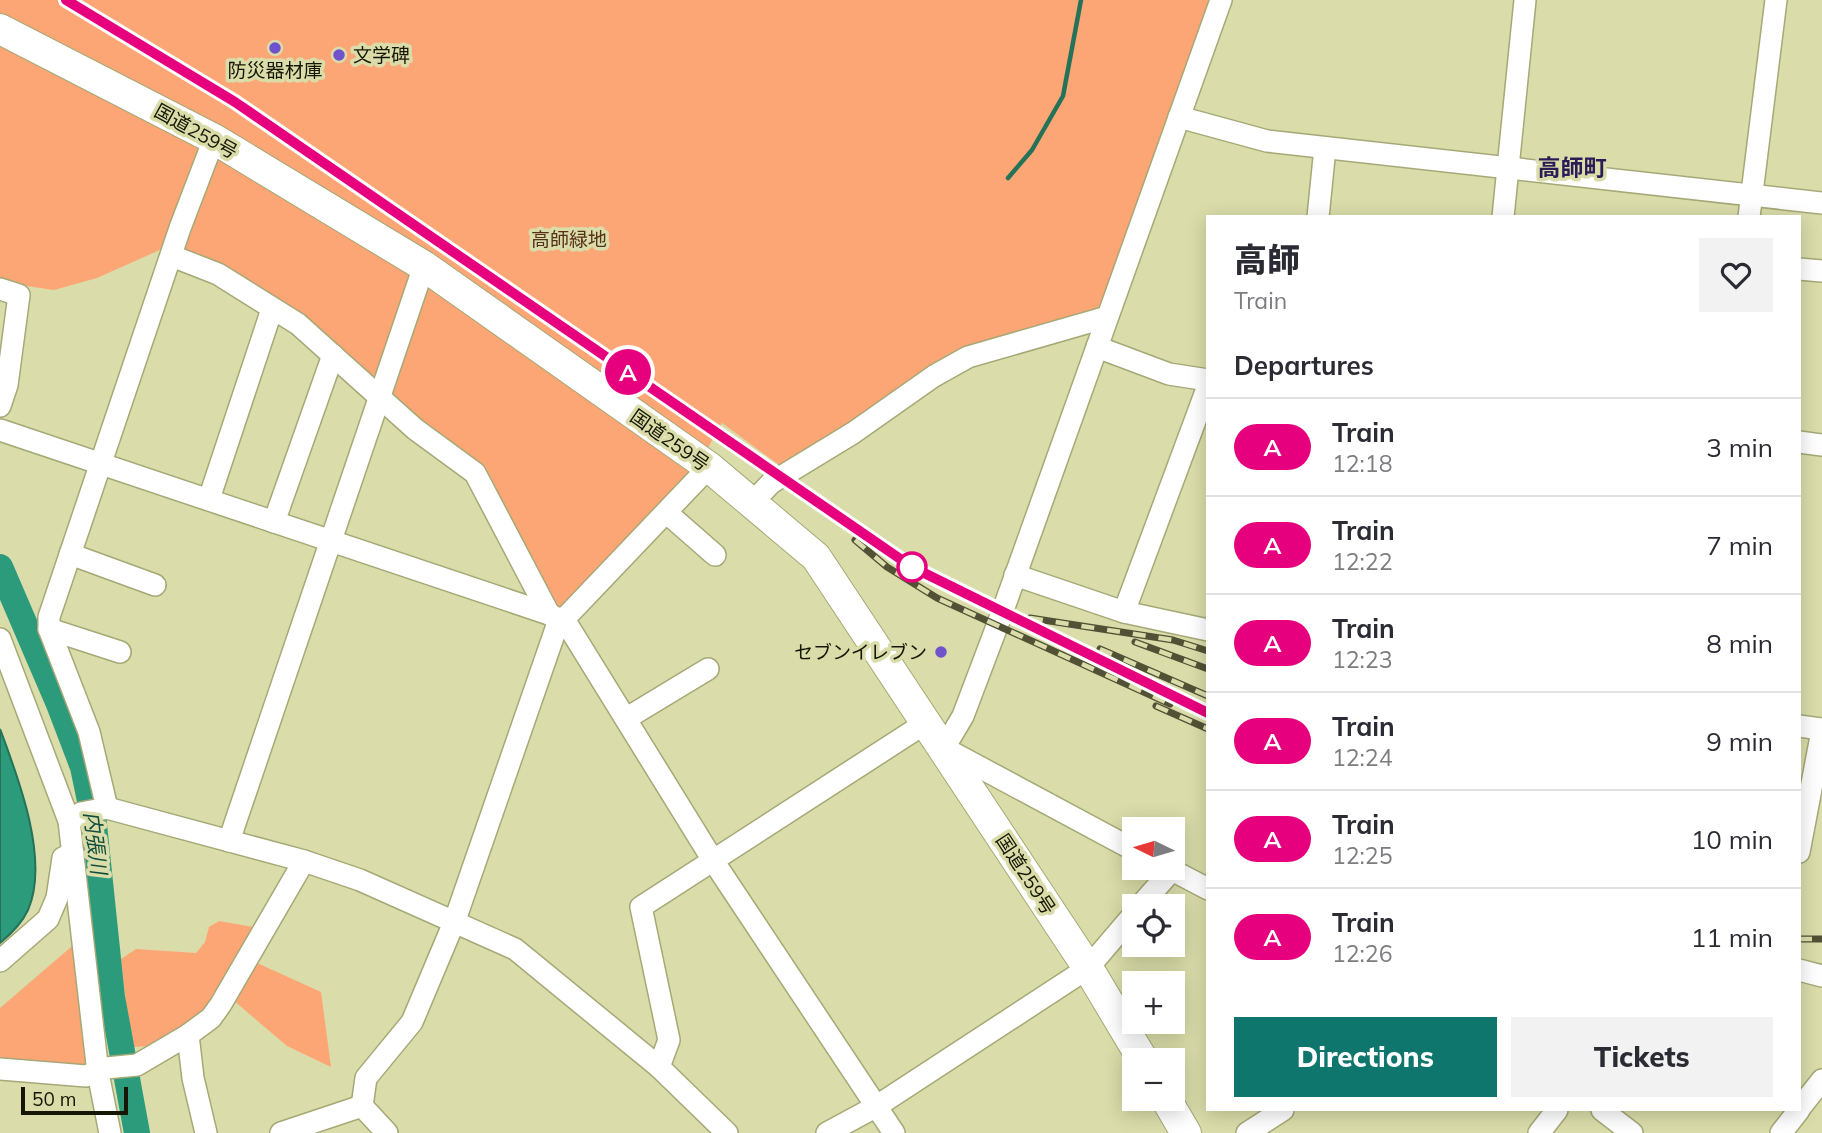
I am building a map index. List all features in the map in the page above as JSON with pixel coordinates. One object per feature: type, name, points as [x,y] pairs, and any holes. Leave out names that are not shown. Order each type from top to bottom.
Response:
[{"type":"highway","name":"国道259号","points":[[0,29],[214,139],[424,266],[709,467],[754,502],[816,557],[1088,968],[1136,1048]]},
{"type":"highway","points":[[1173,1111],[1186,1133]]},
{"type":"street","points":[[1122,844],[944,748],[963,716],[1221,0]]},
{"type":"street","points":[[1503,215],[1525,0]]},
{"type":"street","points":[[1750,207],[1776,0]]},
{"type":"street","points":[[1179,117],[1244,136],[1508,169],[1750,207],[1822,203]]},
{"type":"street","points":[[105,809],[89,732],[49,629],[48,617],[214,139]]},
{"type":"street","points":[[1318,215],[1325,148]]},
{"type":"street","points":[[172,256],[218,274],[298,324],[379,398],[475,473],[554,617],[455,919],[412,1022],[366,1078],[362,1106]]},
{"type":"street","points":[[229,841],[424,266]]},
{"type":"street","points":[[1801,269],[1822,271]]},
{"type":"street","points":[[0,289],[19,295],[5,356],[0,407]]},
{"type":"street","points":[[209,499],[272,309]]},
{"type":"street","points":[[754,502],[771,483],[853,433],[934,376],[968,357],[1107,317]]},
{"type":"street","points":[[1097,347],[1168,374],[1206,380]]},
{"type":"street","points":[[274,522],[333,355]]},
{"type":"street","points":[[1124,612],[1206,391]]},
{"type":"street","points":[[0,430],[554,617],[567,624],[714,862],[894,1133]]},
{"type":"street","points":[[1801,442],[1822,445]]},
{"type":"street","points":[[554,617],[567,616],[709,467]]},
{"type":"street","points":[[667,513],[715,555]]},
{"type":"street","points":[[70,554],[155,584]]},
{"type":"street","points":[[1015,575],[1124,612],[1206,630]]},
{"type":"street","points":[[49,629],[120,652]]},
{"type":"street","points":[[1,643],[75,817],[74,853],[110,1133]]},
{"type":"street","points":[[627,718],[708,669]]},
{"type":"street","points":[[659,1068],[669,1040],[640,907],[714,862],[927,722]]},
{"type":"street","points":[[1801,726],[1822,730],[1801,841]]},
{"type":"street","points":[[75,817],[105,809],[229,841],[303,861],[359,880],[455,919],[515,949],[659,1068],[727,1133]]},
{"type":"street","points":[[0,961],[48,919],[57,898],[63,858],[74,853]]},
{"type":"street","points":[[0,1069],[86,1076],[102,1070],[137,1065],[188,1035],[211,1018],[221,1004],[303,861]]},
{"type":"street","points":[[1185,877],[1206,888]]},
{"type":"street","points":[[1150,894],[1161,880]]},
{"type":"street","points":[[827,1133],[877,1106],[1088,968],[1122,928]]},
{"type":"street","points":[[1801,971],[1822,976]]},
{"type":"street","points":[[188,1035],[193,1078],[206,1133]]},
{"type":"street","points":[[1801,1106],[1822,1080]]},
{"type":"street","points":[[289,1132],[362,1106]]},
{"type":"street","points":[[362,1106],[387,1133]]},
{"type":"street","points":[[1247,1133],[1281,1111]]},
{"type":"street","points":[[1539,1133],[1557,1111]]},
{"type":"street","points":[[1603,1111],[1632,1133]]},
{"type":"street","points":[[1781,1133],[1798,1111]]},
{"type":"green space","name":"高師緑地","points":[[0,0],[1212,0],[1104,303],[1098,309],[967,347],[825,441],[779,465],[722,423],[695,471],[561,613],[554,610],[477,470],[348,363],[162,249],[97,278],[54,290],[0,282]]},
{"type":"green space","points":[[219,921],[259,928],[203,1017],[158,1046],[131,1047],[121,959],[136,949],[196,953],[205,942],[209,927]]},
{"type":"green space","points":[[78,941],[90,1067],[0,1063],[0,1008]]},
{"type":"green space","points":[[255,962],[321,992],[331,1067],[287,1046],[233,1000]]},
{"type":"shaded area","points":[[0,729],[23,794],[34,843],[35,867],[34,890],[28,910],[16,928],[0,943]]},
{"type":"waterway","points":[[1008,178],[1032,150],[1063,96],[1081,0]]},
{"type":"waterway","name":"内張川","points":[[0,567],[83,767],[93,815],[112,997],[137,1133]]},
{"type":"railway","points":[[66,0],[235,102],[912,567],[1206,712]]},
{"type":"railway","points":[[855,540],[887,567],[937,598],[1170,704]]},
{"type":"railway","points":[[1030,618],[1173,640],[1206,650]]},
{"type":"railway","points":[[1135,642],[1206,668]]},
{"type":"railway","points":[[1100,649],[1206,695]]},
{"type":"railway","points":[[1156,706],[1206,728]]},
{"type":"railway","points":[[1801,939],[1822,939]]},
{"type":"train","name":"A","points":[[66,0],[235,102],[867,539],[912,567],[1002,613],[1206,712]]},
{"type":"place","name":"防災器材庫","points":[[275,48]]},
{"type":"place","name":"文学碑","points":[[339,55]]},
{"type":"place","name":"セブンイレブン","points":[[941,652]]},
{"type":"district","name":"高師町","points":[[1572,168]]}]
